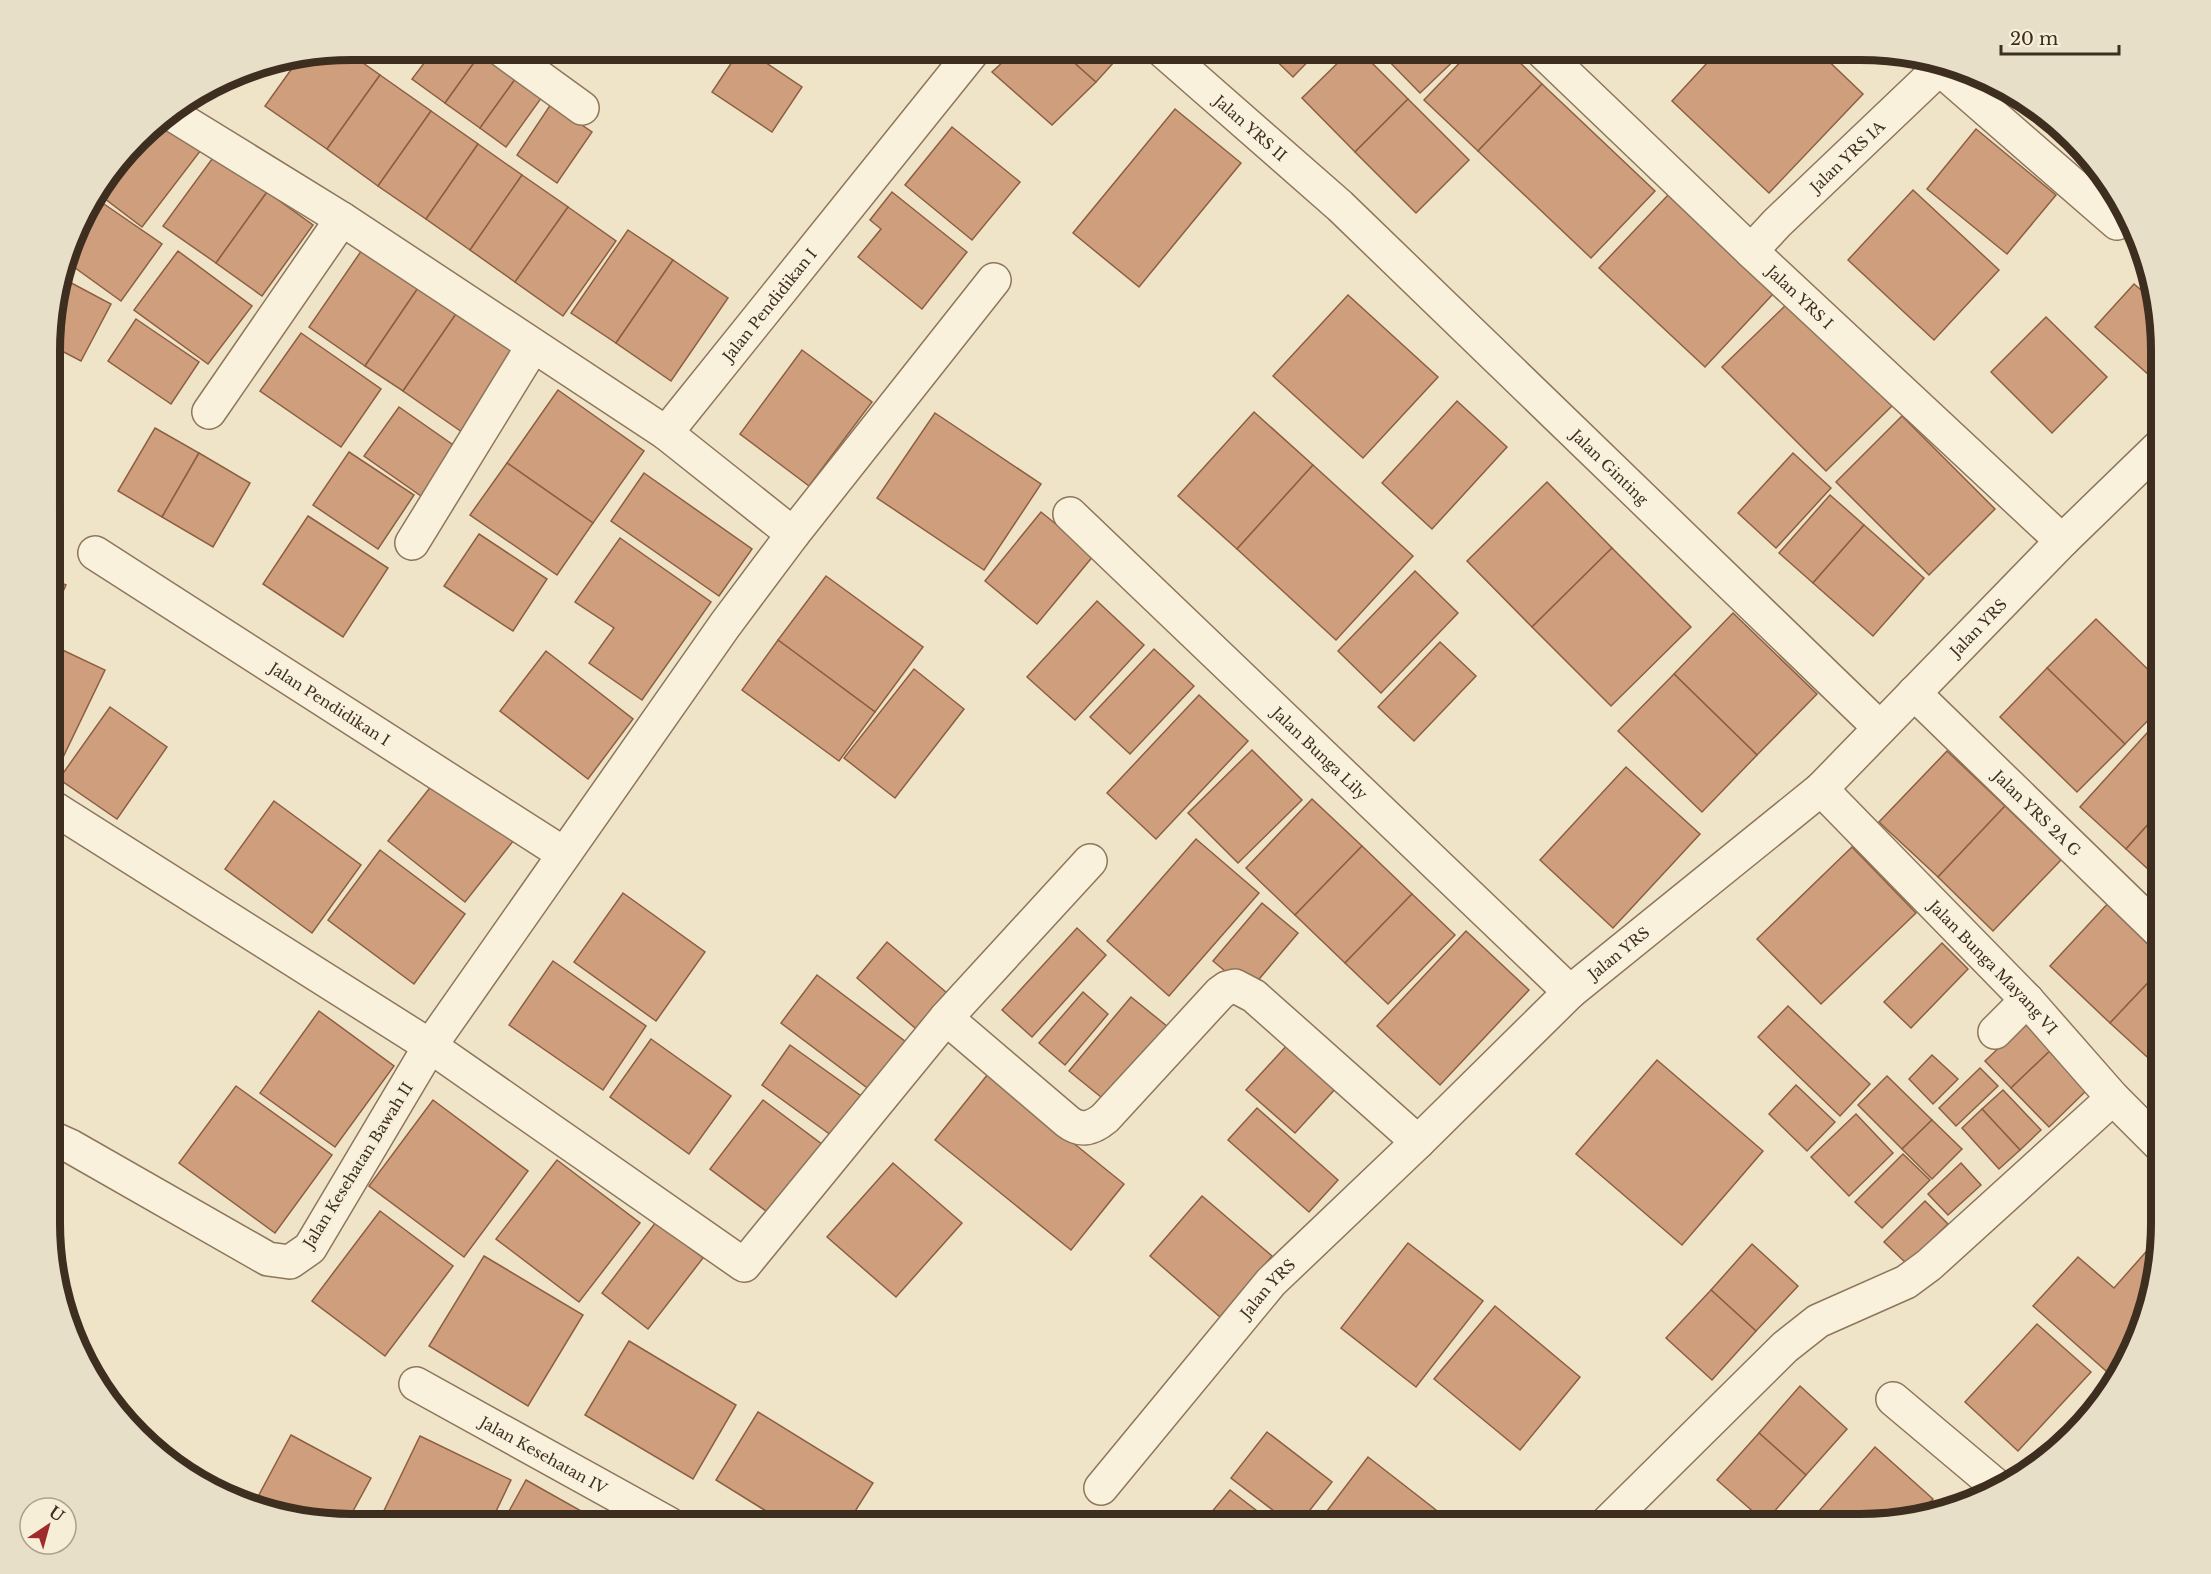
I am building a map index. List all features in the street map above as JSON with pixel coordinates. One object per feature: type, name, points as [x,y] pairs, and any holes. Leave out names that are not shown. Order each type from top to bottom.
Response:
[{"type":"street","points":[[516,60],[582,108]]},
{"type":"street","name":"Jalan Pendidikan I","points":[[666,434],[961,60]]},
{"type":"street","name":"Jalan YRS II","points":[[1173,60],[1340,206]]},
{"type":"street","name":"Jalan YRS I","points":[[1551,60],[1751,251],[2062,541]]},
{"type":"street","name":"Jalan YRS IA","points":[[1751,251],[1777,223],[1937,71]]},
{"type":"street","points":[[1951,74],[2117,223]]},
{"type":"street","points":[[177,118],[342,219],[666,434],[793,534]]},
{"type":"street","name":"Jalan Ginting","points":[[1340,206],[1880,728]]},
{"type":"street","points":[[209,412],[342,219]]},
{"type":"street","name":"Jalan Kesehatan Bawah II","points":[[60,1142],[268,1259],[290,1262],[310,1248],[430,1046],[564,854],[793,534],[994,280]]},
{"type":"street","points":[[412,543],[533,346]]},
{"type":"street","name":"Jalan YRS","points":[[1101,1488],[1271,1282],[1419,1142],[1570,992],[1821,789],[2062,541],[2151,455]]},
{"type":"street","name":"Jalan Bunga Lily","points":[[1070,514],[1570,992]]},
{"type":"street","name":"Jalan Pendidikan I","points":[[95,553],[564,854]]},
{"type":"street","name":"Jalan YRS 2A G","points":[[1914,693],[2151,923]]},
{"type":"street","name":"Jalan Bunga Mayang VI","points":[[1821,789],[2027,1000],[2113,1098],[2151,1136]]},
{"type":"street","points":[[60,812],[430,1046],[744,1265],[945,1018],[1090,861]]},
{"type":"street","points":[[945,1018],[1074,1127],[1083,1128],[1097,1125],[1220,993],[1235,986],[1254,996],[1419,1142]]},
{"type":"street","points":[[1995,1032],[2027,1000]]},
{"type":"street","points":[[1616,1514],[1785,1347],[1818,1321],[1906,1282],[1929,1265],[2113,1098]]},
{"type":"street","name":"Jalan Kesehatan IV","points":[[416,1384],[651,1514]]},
{"type":"street","points":[[1893,1399],[1992,1482]]},
{"type":"building","points":[[359,60],[380,75],[327,149],[265,106],[294,66],[313,62]]},
{"type":"building","points":[[426,60],[476,60],[445,103],[412,79]]},
{"type":"building","points":[[476,60],[491,60],[516,78],[480,128],[445,103]]},
{"type":"building","points":[[733,60],[762,60],[802,87],[772,132],[712,92]]},
{"type":"building","points":[[1005,60],[1071,60],[1096,82],[1052,125],[992,72]]},
{"type":"building","points":[[1071,60],[1116,60],[1096,82]]},
{"type":"building","points":[[1275,60],[1309,60],[1293,77]]},
{"type":"building","points":[[1341,60],[1369,60],[1408,99],[1355,152],[1302,98]]},
{"type":"building","points":[[1388,60],[1455,60],[1420,93]]},
{"type":"building","points":[[1462,60],[1517,60],[1542,84],[1478,151],[1424,100]]},
{"type":"building","points":[[1710,60],[1827,60],[1863,94],[1769,193],[1672,101]]},
{"type":"building","points":[[380,75],[431,111],[378,186],[327,149]]},
{"type":"building","points":[[516,78],[542,97],[506,147],[480,128]]},
{"type":"building","points":[[1542,84],[1655,191],[1591,258],[1478,151]]},
{"type":"building","points":[[1408,99],[1469,160],[1416,213],[1355,152]]},
{"type":"building","points":[[551,104],[592,132],[557,183],[517,155]]},
{"type":"building","points":[[1175,109],[1241,163],[1139,287],[1073,233]]},
{"type":"building","points":[[431,111],[478,144],[426,219],[378,186]]},
{"type":"building","points":[[167,125],[201,150],[142,227],[104,198],[132,159]]},
{"type":"building","points":[[952,127],[1020,182],[972,240],[905,185]]},
{"type":"building","points":[[1976,129],[2056,195],[2007,254],[1927,189]]},
{"type":"building","points":[[478,144],[522,175],[470,250],[426,219]]},
{"type":"building","points":[[215,155],[267,192],[216,263],[163,226]]},
{"type":"building","points":[[522,175],[568,207],[515,282],[470,250]]},
{"type":"building","points":[[1913,190],[1999,270],[1934,340],[1848,260]]},
{"type":"building","points":[[267,192],[313,225],[262,296],[216,263]]},
{"type":"building","points":[[892,192],[967,252],[922,309],[858,257],[881,229],[870,220]]},
{"type":"building","points":[[1668,195],[1773,294],[1705,367],[1599,268]]},
{"type":"building","points":[[104,204],[162,244],[121,301],[73,266],[88,226]]},
{"type":"building","points":[[568,207],[616,241],[563,316],[515,282]]},
{"type":"building","points":[[628,230],[673,260],[616,343],[571,313]]},
{"type":"building","points":[[364,247],[420,285],[365,366],[309,327]]},
{"type":"building","points":[[178,251],[252,306],[208,364],[134,310]]},
{"type":"building","points":[[673,260],[728,298],[671,381],[616,343]]},
{"type":"building","points":[[69,282],[111,304],[81,361],[60,350],[62,313]]},
{"type":"building","points":[[2134,284],[2145,293],[2149,313],[2151,377],[2095,327]]},
{"type":"building","points":[[420,285],[458,311],[403,391],[365,366]]},
{"type":"building","points":[[1348,295],[1438,377],[1363,458],[1273,376]]},
{"type":"building","points":[[1789,302],[1892,406],[1826,471],[1722,367]]},
{"type":"building","points":[[458,311],[518,351],[462,432],[403,391]]},
{"type":"building","points":[[2046,317],[2107,377],[2052,433],[1991,372]]},
{"type":"building","points":[[136,319],[199,362],[171,404],[108,361]]},
{"type":"building","points":[[301,333],[381,389],[341,447],[260,391]]},
{"type":"building","points":[[802,350],[872,402],[809,486],[740,434]]},
{"type":"building","points":[[558,390],[644,451],[593,523],[507,463]]},
{"type":"building","points":[[1457,401],[1507,447],[1432,529],[1382,483]]},
{"type":"building","points":[[399,407],[456,447],[421,496],[364,456]]},
{"type":"building","points":[[1254,412],[1313,465],[1237,549],[1178,496]]},
{"type":"building","points":[[935,413],[1041,484],[984,570],[877,498]]},
{"type":"building","points":[[1902,416],[1995,509],[1929,575],[1836,482]]},
{"type":"building","points":[[155,428],[199,453],[162,517],[118,491]]},
{"type":"building","points":[[349,452],[414,495],[378,549],[313,505]]},
{"type":"building","points":[[199,453],[250,483],[213,547],[162,517]]},
{"type":"building","points":[[1793,453],[1831,488],[1776,548],[1738,513]]},
{"type":"building","points":[[507,463],[593,523],[557,575],[470,515]]},
{"type":"building","points":[[1313,465],[1413,556],[1336,640],[1237,549]]},
{"type":"building","points":[[644,473],[752,549],[719,596],[611,521]]},
{"type":"building","points":[[1547,482],[1612,548],[1532,627],[1467,561]]},
{"type":"building","points":[[1830,495],[1864,525],[1813,583],[1779,553]]},
{"type":"building","points":[[1041,512],[1094,555],[1037,624],[985,581]]},
{"type":"building","points":[[308,516],[388,568],[343,637],[263,584]]},
{"type":"building","points":[[1864,525],[1924,578],[1873,636],[1813,583]]},
{"type":"building","points":[[479,534],[547,579],[513,631],[444,586]]},
{"type":"building","points":[[620,538],[711,602],[642,700],[589,663],[614,628],[575,602]]},
{"type":"building","points":[[1612,548],[1691,627],[1611,706],[1532,627]]},
{"type":"building","points":[[1415,571],[1458,613],[1381,693],[1338,651]]},
{"type":"building","points":[[826,576],[923,647],[875,712],[778,640]]},
{"type":"building","points":[[60,582],[66,585],[60,598]]},
{"type":"building","points":[[1097,601],[1144,645],[1075,720],[1027,677]]},
{"type":"building","points":[[1733,613],[1817,694],[1757,755],[1674,674]]},
{"type":"building","points":[[2096,619],[2151,672],[2151,717],[2125,744],[2047,668]]},
{"type":"building","points":[[778,640],[875,712],[839,761],[742,690]]},
{"type":"building","points":[[1440,642],[1476,676],[1414,741],[1378,707]]},
{"type":"building","points":[[60,649],[105,670],[60,764]]},
{"type":"building","points":[[1154,649],[1194,686],[1130,754],[1090,717]]},
{"type":"building","points":[[546,651],[633,719],[588,779],[500,711]]},
{"type":"building","points":[[2047,668],[2125,744],[2077,792],[2000,717]]},
{"type":"building","points":[[914,669],[964,709],[895,798],[844,758]]},
{"type":"building","points":[[1674,674],[1757,755],[1702,812],[1618,731]]},
{"type":"building","points":[[1199,695],[1248,741],[1156,839],[1107,793]]},
{"type":"building","points":[[110,707],[167,747],[117,819],[60,778]]},
{"type":"building","points":[[2151,729],[2151,821],[2126,849],[2080,807]]},
{"type":"building","points":[[1252,750],[1302,800],[1238,863],[1188,813]]},
{"type":"building","points":[[1947,751],[2005,806],[1938,877],[1879,822]]},
{"type":"building","points":[[1626,767],[1700,834],[1613,928],[1540,860]]},
{"type":"building","points":[[436,780],[514,840],[465,902],[388,841]]},
{"type":"building","points":[[1312,799],[1362,846],[1295,915],[1246,868]]},
{"type":"building","points":[[274,801],[361,865],[312,933],[225,869]]},
{"type":"building","points":[[2005,806],[2061,860],[1993,931],[1938,877]]},
{"type":"building","points":[[2151,821],[2151,872],[2126,849]]},
{"type":"building","points":[[1196,839],[1259,893],[1169,996],[1107,941]]},
{"type":"building","points":[[1362,846],[1412,894],[1345,963],[1295,915]]},
{"type":"building","points":[[1852,847],[1916,913],[1821,1004],[1757,939]]},
{"type":"building","points":[[380,850],[465,914],[414,984],[328,920]]},
{"type":"building","points":[[623,893],[705,952],[656,1021],[574,962]]},
{"type":"building","points":[[1412,894],[1455,935],[1388,1004],[1345,963]]},
{"type":"building","points":[[2112,899],[2151,936],[2151,980],[2110,1023],[2050,966]]},
{"type":"building","points":[[1262,903],[1298,933],[1249,991],[1213,961]]},
{"type":"building","points":[[1077,928],[1106,955],[1032,1037],[1002,1010]]},
{"type":"building","points":[[1466,931],[1529,990],[1440,1085],[1377,1026]]},
{"type":"building","points":[[887,942],[953,998],[922,1034],[857,978]]},
{"type":"building","points":[[1942,943],[1968,969],[1911,1028],[1884,1002]]},
{"type":"building","points":[[553,961],[646,1026],[603,1090],[509,1025]]},
{"type":"building","points":[[817,975],[910,1045],[874,1093],[781,1023]]},
{"type":"building","points":[[2151,980],[2151,1061],[2110,1023]]},
{"type":"building","points":[[1083,992],[1108,1014],[1065,1065],[1039,1043]]},
{"type":"building","points":[[1131,997],[1173,1031],[1112,1106],[1069,1071]]},
{"type":"building","points":[[1788,1006],[1870,1084],[1840,1116],[1758,1037]]},
{"type":"building","points":[[319,1011],[394,1066],[335,1147],[260,1093]]},
{"type":"building","points":[[2028,1020],[2054,1047],[2011,1088],[1985,1061]]},
{"type":"building","points":[[651,1039],[731,1096],[689,1154],[610,1097]]},
{"type":"building","points":[[1289,1043],[1337,1087],[1295,1133],[1246,1090]]},
{"type":"building","points":[[790,1045],[864,1098],[835,1138],[762,1085]]},
{"type":"building","points":[[2054,1047],[2092,1085],[2049,1127],[2011,1088]]},
{"type":"building","points":[[1932,1055],[1958,1079],[1933,1104],[1909,1079]]},
{"type":"building","points":[[1657,1060],[1763,1151],[1682,1245],[1576,1154]]},
{"type":"building","points":[[1980,1068],[1998,1086],[1956,1126],[1939,1108]]},
{"type":"building","points":[[988,1074],[1124,1184],[1071,1250],[935,1140]]},
{"type":"building","points":[[1887,1076],[1932,1120],[1902,1149],[1858,1105]]},
{"type":"building","points":[[1796,1085],[1835,1122],[1807,1151],[1769,1114]]},
{"type":"building","points":[[236,1086],[332,1155],[275,1233],[179,1163]]},
{"type":"building","points":[[2003,1090],[2041,1130],[2020,1150],[1982,1109]]},
{"type":"building","points":[[433,1100],[528,1171],[464,1257],[369,1186]]},
{"type":"building","points":[[763,1100],[827,1148],[774,1217],[710,1169]]},
{"type":"building","points":[[1257,1108],[1338,1180],[1309,1212],[1228,1140]]},
{"type":"building","points":[[1982,1109],[2020,1150],[1999,1169],[1962,1128]]},
{"type":"building","points":[[1856,1114],[1893,1153],[1849,1196],[1811,1157]]},
{"type":"building","points":[[1932,1120],[1962,1149],[1932,1179],[1902,1149]]},
{"type":"building","points":[[1903,1154],[1930,1180],[1882,1228],[1855,1202]]},
{"type":"building","points":[[557,1160],[640,1223],[579,1302],[496,1239]]},
{"type":"building","points":[[893,1163],[962,1223],[896,1297],[827,1237]]},
{"type":"building","points":[[1961,1163],[1981,1185],[1948,1215],[1928,1194]]},
{"type":"building","points":[[1202,1196],[1272,1256],[1220,1317],[1150,1256]]},
{"type":"building","points":[[1925,1201],[1948,1224],[1907,1264],[1884,1242]]},
{"type":"building","points":[[380,1211],[453,1266],[385,1356],[312,1301]]},
{"type":"building","points":[[656,1222],[703,1258],[648,1329],[602,1293]]},
{"type":"building","points":[[1408,1243],[1483,1301],[1416,1387],[1341,1328]]},
{"type":"building","points":[[1752,1244],[1798,1286],[1756,1331],[1711,1290]]},
{"type":"building","points":[[2150,1248],[2149,1261],[2136,1317],[2109,1374],[2033,1306],[2078,1257],[2114,1288]]},
{"type":"building","points":[[484,1256],[583,1315],[528,1406],[429,1346]]},
{"type":"building","points":[[1711,1290],[1756,1331],[1712,1380],[1666,1338]]},
{"type":"building","points":[[1495,1306],[1580,1377],[1520,1450],[1434,1379]]},
{"type":"building","points":[[2037,1324],[2091,1372],[2018,1451],[1965,1402]]},
{"type":"building","points":[[629,1341],[736,1405],[693,1479],[585,1415]]},
{"type":"building","points":[[1800,1386],[1847,1429],[1806,1475],[1759,1433]]},
{"type":"building","points":[[758,1412],[873,1483],[853,1514],[771,1514],[716,1480]]},
{"type":"building","points":[[1267,1432],[1332,1482],[1307,1514],[1278,1514],[1231,1478]]},
{"type":"building","points":[[1759,1433],[1806,1475],[1772,1514],[1756,1514],[1717,1480]]},
{"type":"building","points":[[291,1435],[371,1478],[351,1514],[313,1512],[257,1499]]},
{"type":"building","points":[[420,1436],[511,1480],[495,1514],[382,1514]]},
{"type":"building","points":[[1875,1447],[1933,1499],[1926,1506],[1898,1512],[1816,1514]]},
{"type":"building","points":[[1368,1457],[1441,1514],[1325,1514]]},
{"type":"building","points":[[526,1480],[587,1514],[507,1514]]},
{"type":"building","points":[[1230,1490],[1261,1514],[1210,1514]]}]
